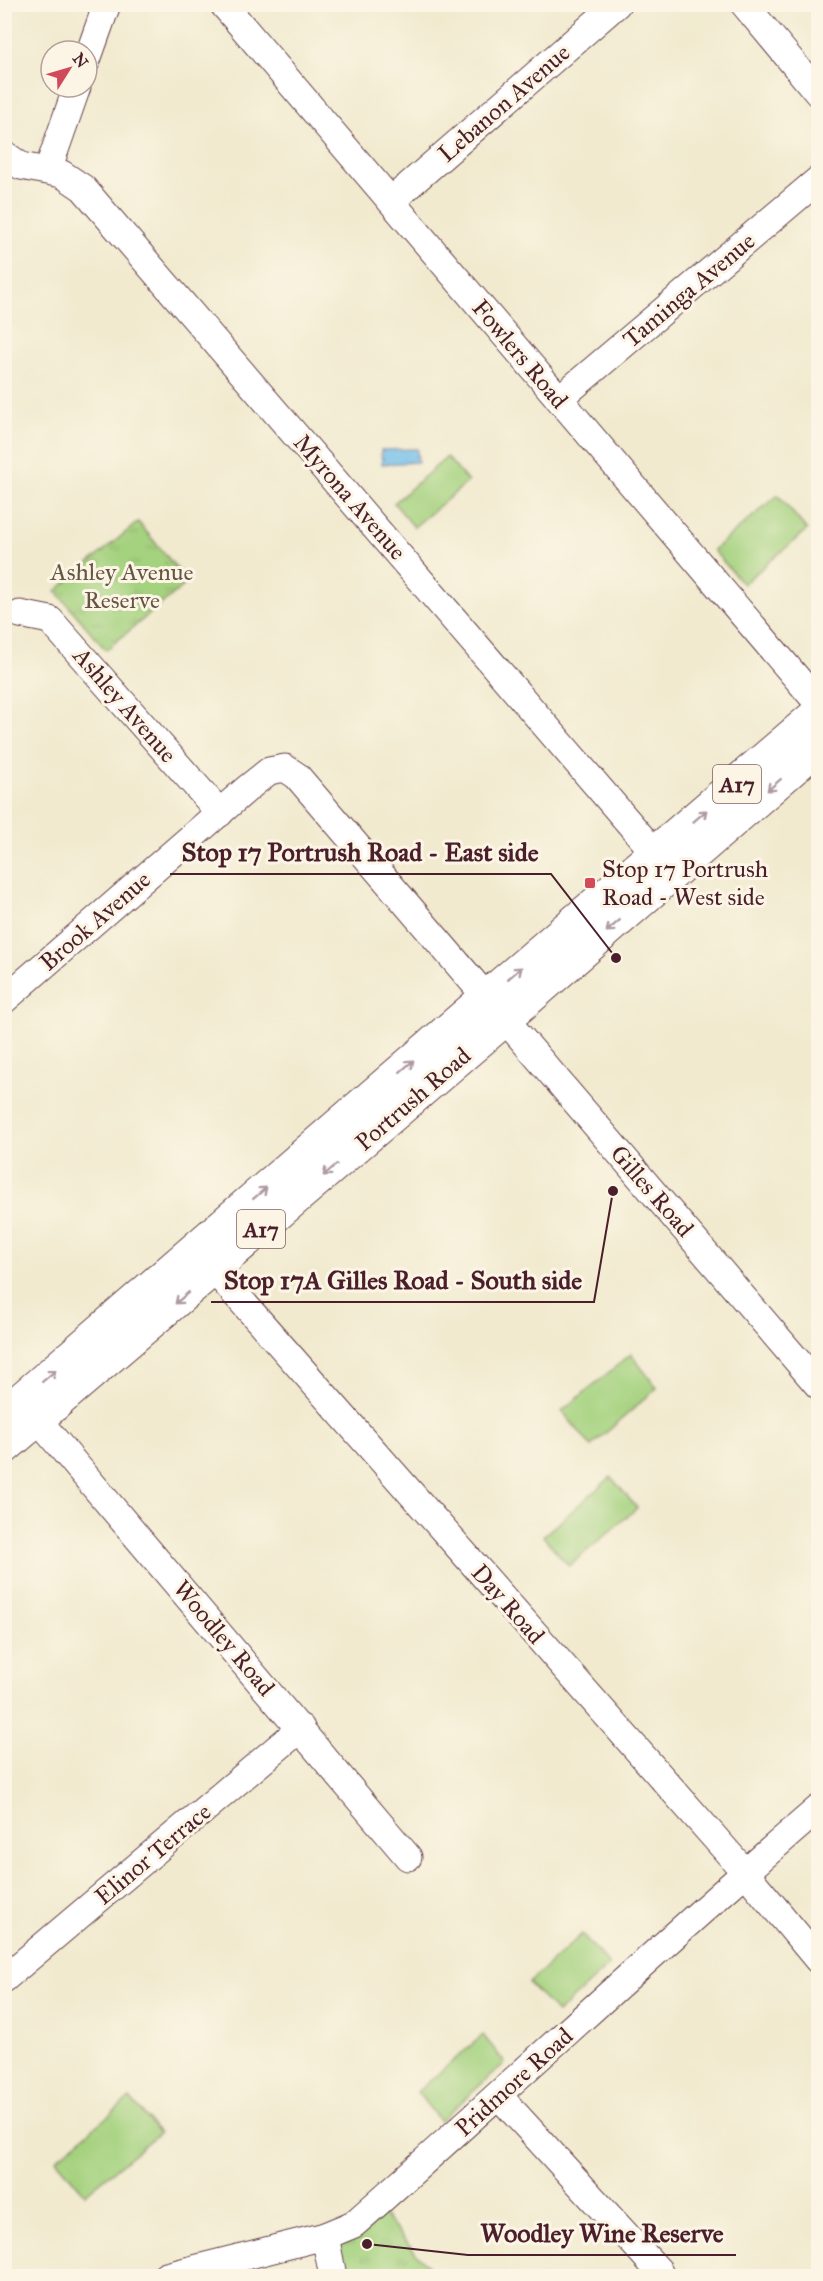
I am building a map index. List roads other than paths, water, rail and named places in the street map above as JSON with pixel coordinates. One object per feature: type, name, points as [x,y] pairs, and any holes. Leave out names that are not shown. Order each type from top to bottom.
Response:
[{"type":"highway","name":"Portrush Road","points":[[664,864],[819,713]]},
{"type":"highway","name":"Portrush Road","points":[[4,1414],[205,1259],[664,864],[819,747]]},
{"type":"highway","name":"Portrush Road","points":[[4,1448],[38,1420],[205,1259]]},
{"type":"street","points":[[94,39],[107,4]]},
{"type":"street","name":"Fowlers Road","points":[[223,4],[819,703]]},
{"type":"street","name":"Lebanon Avenue","points":[[391,201],[617,4]]},
{"type":"street","points":[[744,4],[819,93]]},
{"type":"street","points":[[48,170],[73,99]]},
{"type":"street","name":"Myrona Avenue","points":[[4,154],[21,166],[62,174],[83,188],[664,864]]},
{"type":"street","name":"Taminga Avenue","points":[[559,399],[819,180]]},
{"type":"street","name":"Ashley Avenue","points":[[20,614],[50,620],[220,813]]},
{"type":"street","name":"Brook Avenue","points":[[9,986],[269,771],[285,768],[297,776],[496,1008]]},
{"type":"street","name":"Gilles Road","points":[[496,1008],[819,1384]]},
{"type":"street","name":"Day Road","points":[[205,1259],[745,1872],[819,1960]]},
{"type":"street","name":"Woodley Road","points":[[38,1420],[408,1857]]},
{"type":"street","name":"Elinor Terrace","points":[[4,1979],[301,1728]]},
{"type":"street","name":"Pridmore Road","points":[[166,2277],[325,2236],[354,2224],[499,2096],[745,1872],[819,1809]]},
{"type":"street","points":[[499,2096],[659,2271],[659,2277]]},
{"type":"street","points":[[325,2236],[333,2277]]},
{"type":"water","points":[[417,449],[418,462],[382,464],[381,450]]},
{"type":"place","name":"Stop 17 Portrush Road - West side","points":[[590,883]]},
{"type":"place","name":"Stop 17 Portrush Road - East side","points":[[616,958]]},
{"type":"place","name":"Stop 17A Gilles Road - South side","points":[[613,1191]]},
{"type":"place","name":"Woodley Wine Reserve","points":[[367,2244]]},
{"type":"park label","name":"Ashley Avenue Reserve","points":[[122,586]]}]
